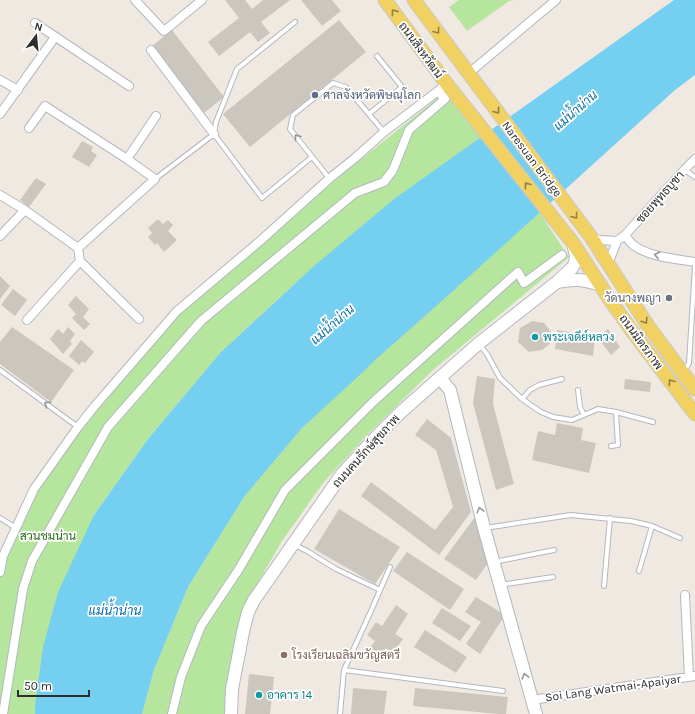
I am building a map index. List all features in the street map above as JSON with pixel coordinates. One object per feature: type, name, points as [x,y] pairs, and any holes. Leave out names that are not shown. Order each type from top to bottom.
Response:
[{"type":"main road","name":"ถนนสิงหวัฒน์","points":[[385,0],[442,87],[459,99]]},
{"type":"main road","name":"ถนนสิงหวัฒน์","points":[[414,0],[471,77]]},
{"type":"main road","name":"Naresuan Bridge","points":[[471,77],[591,237]]},
{"type":"main road","name":"Naresuan Bridge","points":[[459,99],[575,249]]},
{"type":"main road","name":"ถนนมิตรภาพ","points":[[591,237],[648,326],[695,389]]},
{"type":"main road","name":"ถนนมิตรภาพ","points":[[575,249],[636,335],[695,414]]},
{"type":"street","points":[[135,0],[164,30],[202,0]]},
{"type":"street","points":[[471,77],[556,0]]},
{"type":"street","points":[[35,24],[129,86]]},
{"type":"street","points":[[0,114],[55,37]]},
{"type":"street","points":[[151,50],[214,134]]},
{"type":"street","points":[[0,80],[18,90]]},
{"type":"street","points":[[0,572],[3,556],[34,489],[94,407],[177,311],[260,241],[384,132],[442,87],[445,99],[409,130],[393,170],[384,182],[355,193],[200,321],[108,427],[32,561],[23,589],[3,714]]},
{"type":"street","points":[[29,128],[45,106],[155,179],[78,248]]},
{"type":"street","points":[[127,159],[156,116]]},
{"type":"street","name":"ซอยพุทธบูชา","points":[[617,241],[625,235],[695,159]]},
{"type":"street","points":[[0,194],[78,248],[80,261],[139,320]]},
{"type":"street","points":[[0,236],[25,210]]},
{"type":"street","points":[[625,235],[633,245],[642,251],[655,255],[695,262]]},
{"type":"street","points":[[591,237],[600,240],[617,241],[608,264]]},
{"type":"street","name":"ถนนคนรักษ์สุขภาพ","points":[[231,714],[232,689],[248,612],[254,600],[342,474],[396,417],[478,344],[557,282],[572,268],[575,263],[575,249]]},
{"type":"street","points":[[172,714],[181,677],[201,626],[239,569],[285,490],[373,402],[518,272],[524,283],[562,255]]},
{"type":"street","points":[[27,320],[80,261]]},
{"type":"street","points":[[557,282],[570,279],[601,285]]},
{"type":"street","points":[[440,378],[450,390],[484,528],[536,714]]},
{"type":"street","points":[[685,595],[692,677]]},
{"type":"street","name":"Soi Lang Watmai-Apaiyar","points":[[532,700],[692,677]]},
{"type":"lane","points":[[155,179],[214,134],[216,122],[237,69],[295,22]]},
{"type":"lane","points":[[369,114],[402,87],[377,56]]},
{"type":"lane","points":[[330,178],[290,129],[292,116],[333,83],[346,87],[384,132]]},
{"type":"lane","points":[[214,134],[262,198],[312,157]]},
{"type":"lane","points":[[684,170],[695,177]]},
{"type":"lane","points":[[683,374],[689,363],[695,266]]},
{"type":"lane","points":[[478,344],[487,354],[500,378],[522,399],[541,412],[553,417],[572,420],[598,410],[616,412],[654,422]]},
{"type":"lane","points":[[0,370],[78,427]]},
{"type":"lane","points":[[522,399],[530,390],[539,385],[562,379]]},
{"type":"lane","points":[[578,390],[580,407],[584,415]]},
{"type":"lane","points":[[611,446],[618,445],[616,412]]},
{"type":"lane","points":[[484,528],[571,515],[631,521],[652,526],[680,538]]},
{"type":"lane","points":[[0,518],[16,528]]},
{"type":"lane","points":[[604,586],[610,518]]},
{"type":"lane","points":[[639,571],[652,526]]},
{"type":"lane","points":[[293,544],[336,569],[380,590]]},
{"type":"lane","points":[[494,562],[554,550]]},
{"type":"lane","points":[[340,714],[344,670],[390,567]]},
{"type":"lane","points":[[500,585],[553,577]]},
{"type":"lane","points":[[344,670],[502,691]]},
{"type":"green space","points":[[459,0],[515,0],[509,1],[467,31],[449,7]]},
{"type":"green space","name":"สวนชมน่าน","points":[[446,91],[480,138],[289,289],[221,352],[148,439],[94,515],[35,706],[35,714],[0,714],[0,572],[38,483],[78,427],[177,311],[260,241]]},
{"type":"green space","points":[[535,206],[569,257],[433,370],[367,435],[323,483],[282,541],[244,606],[227,714],[142,714],[154,670],[188,587],[244,497],[311,417]]},
{"type":"water","name":"แม่น้ำน่าน","points":[[674,0],[695,0],[695,75],[675,90],[356,377],[374,362],[302,428],[244,497],[188,587],[154,670],[142,714],[35,714],[43,647],[58,592],[94,515],[148,439],[221,352],[313,267],[394,199]]},
{"type":"building","points":[[225,0],[245,0],[252,9],[263,0],[290,0],[261,22],[270,33],[258,42],[250,32],[219,56],[208,42],[239,18]]},
{"type":"building","points":[[301,0],[332,0],[341,11],[322,26]]},
{"type":"building","points":[[339,20],[366,52],[250,147],[223,114]]},
{"type":"building","points":[[172,30],[224,97],[204,113],[152,46]]},
{"type":"building","points":[[82,141],[93,147],[91,151],[97,155],[89,167],[72,157]]},
{"type":"building","points":[[36,178],[46,184],[29,207],[20,200]]},
{"type":"building","points":[[158,219],[163,224],[168,220],[173,225],[168,231],[177,240],[164,252],[157,243],[155,245],[148,237],[152,233],[148,228]]},
{"type":"building","points":[[0,276],[10,286],[0,299]]},
{"type":"building","points":[[13,289],[27,300],[15,316],[1,305]]},
{"type":"building","points":[[76,296],[89,309],[83,317],[90,324],[84,330],[72,318],[76,314],[68,305]]},
{"type":"building","name":"พระเจดีย์หลวง","points":[[532,321],[544,323],[552,333],[551,343],[542,350],[529,352],[518,342],[520,328]]},
{"type":"building","points":[[12,327],[74,370],[51,402],[0,364],[0,342]]},
{"type":"building","points":[[68,327],[75,334],[70,341],[72,344],[63,354],[50,339],[58,329],[63,334]]},
{"type":"building","points":[[608,329],[620,347],[611,355],[598,338]]},
{"type":"building","points":[[557,330],[595,336],[593,356],[555,349]]},
{"type":"building","points":[[81,340],[94,352],[85,363],[82,361],[79,365],[69,356]]},
{"type":"building","points":[[477,376],[495,379],[493,404],[514,484],[496,490],[473,403]]},
{"type":"building","points":[[625,379],[651,382],[650,392],[624,389]]},
{"type":"building","points":[[427,419],[451,438],[471,512],[439,555],[361,496],[371,482],[435,530],[453,507],[436,450],[415,435]]},
{"type":"building","points":[[557,423],[583,428],[581,440],[596,443],[589,473],[532,460],[538,431],[555,435]]},
{"type":"building","points":[[339,509],[400,547],[375,584],[314,549]]},
{"type":"building","points":[[478,513],[490,560],[476,580],[444,559]]},
{"type":"building","points":[[407,552],[464,589],[450,610],[393,571]]},
{"type":"building","points":[[476,597],[505,615],[480,654],[466,644],[481,622],[465,612]]},
{"type":"building","points":[[396,605],[408,614],[395,634],[403,639],[393,653],[386,648],[376,664],[364,656],[375,641],[367,635],[376,622],[382,626]]},
{"type":"building","points":[[442,608],[471,626],[460,641],[432,623]]},
{"type":"building","points":[[425,630],[467,657],[456,673],[414,647]]},
{"type":"building","name":"อาคาร 14","points":[[249,674],[274,677],[270,714],[245,714]]},
{"type":"building","points":[[353,688],[387,691],[384,714],[351,714]]},
{"type":"building","points":[[415,688],[508,697],[506,714],[413,706]]},
{"type":"place","name":"ศาลจังหวัดพิษณุโลก","points":[[315,95]]},
{"type":"place","name":"วัดนางพญา","points":[[669,298]]},
{"type":"place","name":"พระเจดีย์หลวง","points":[[535,337]]},
{"type":"place","name":"โรงเรียนเฉลิมขวัญสตรี","points":[[284,655]]},
{"type":"place","name":"อาคาร 14","points":[[259,695]]}]
